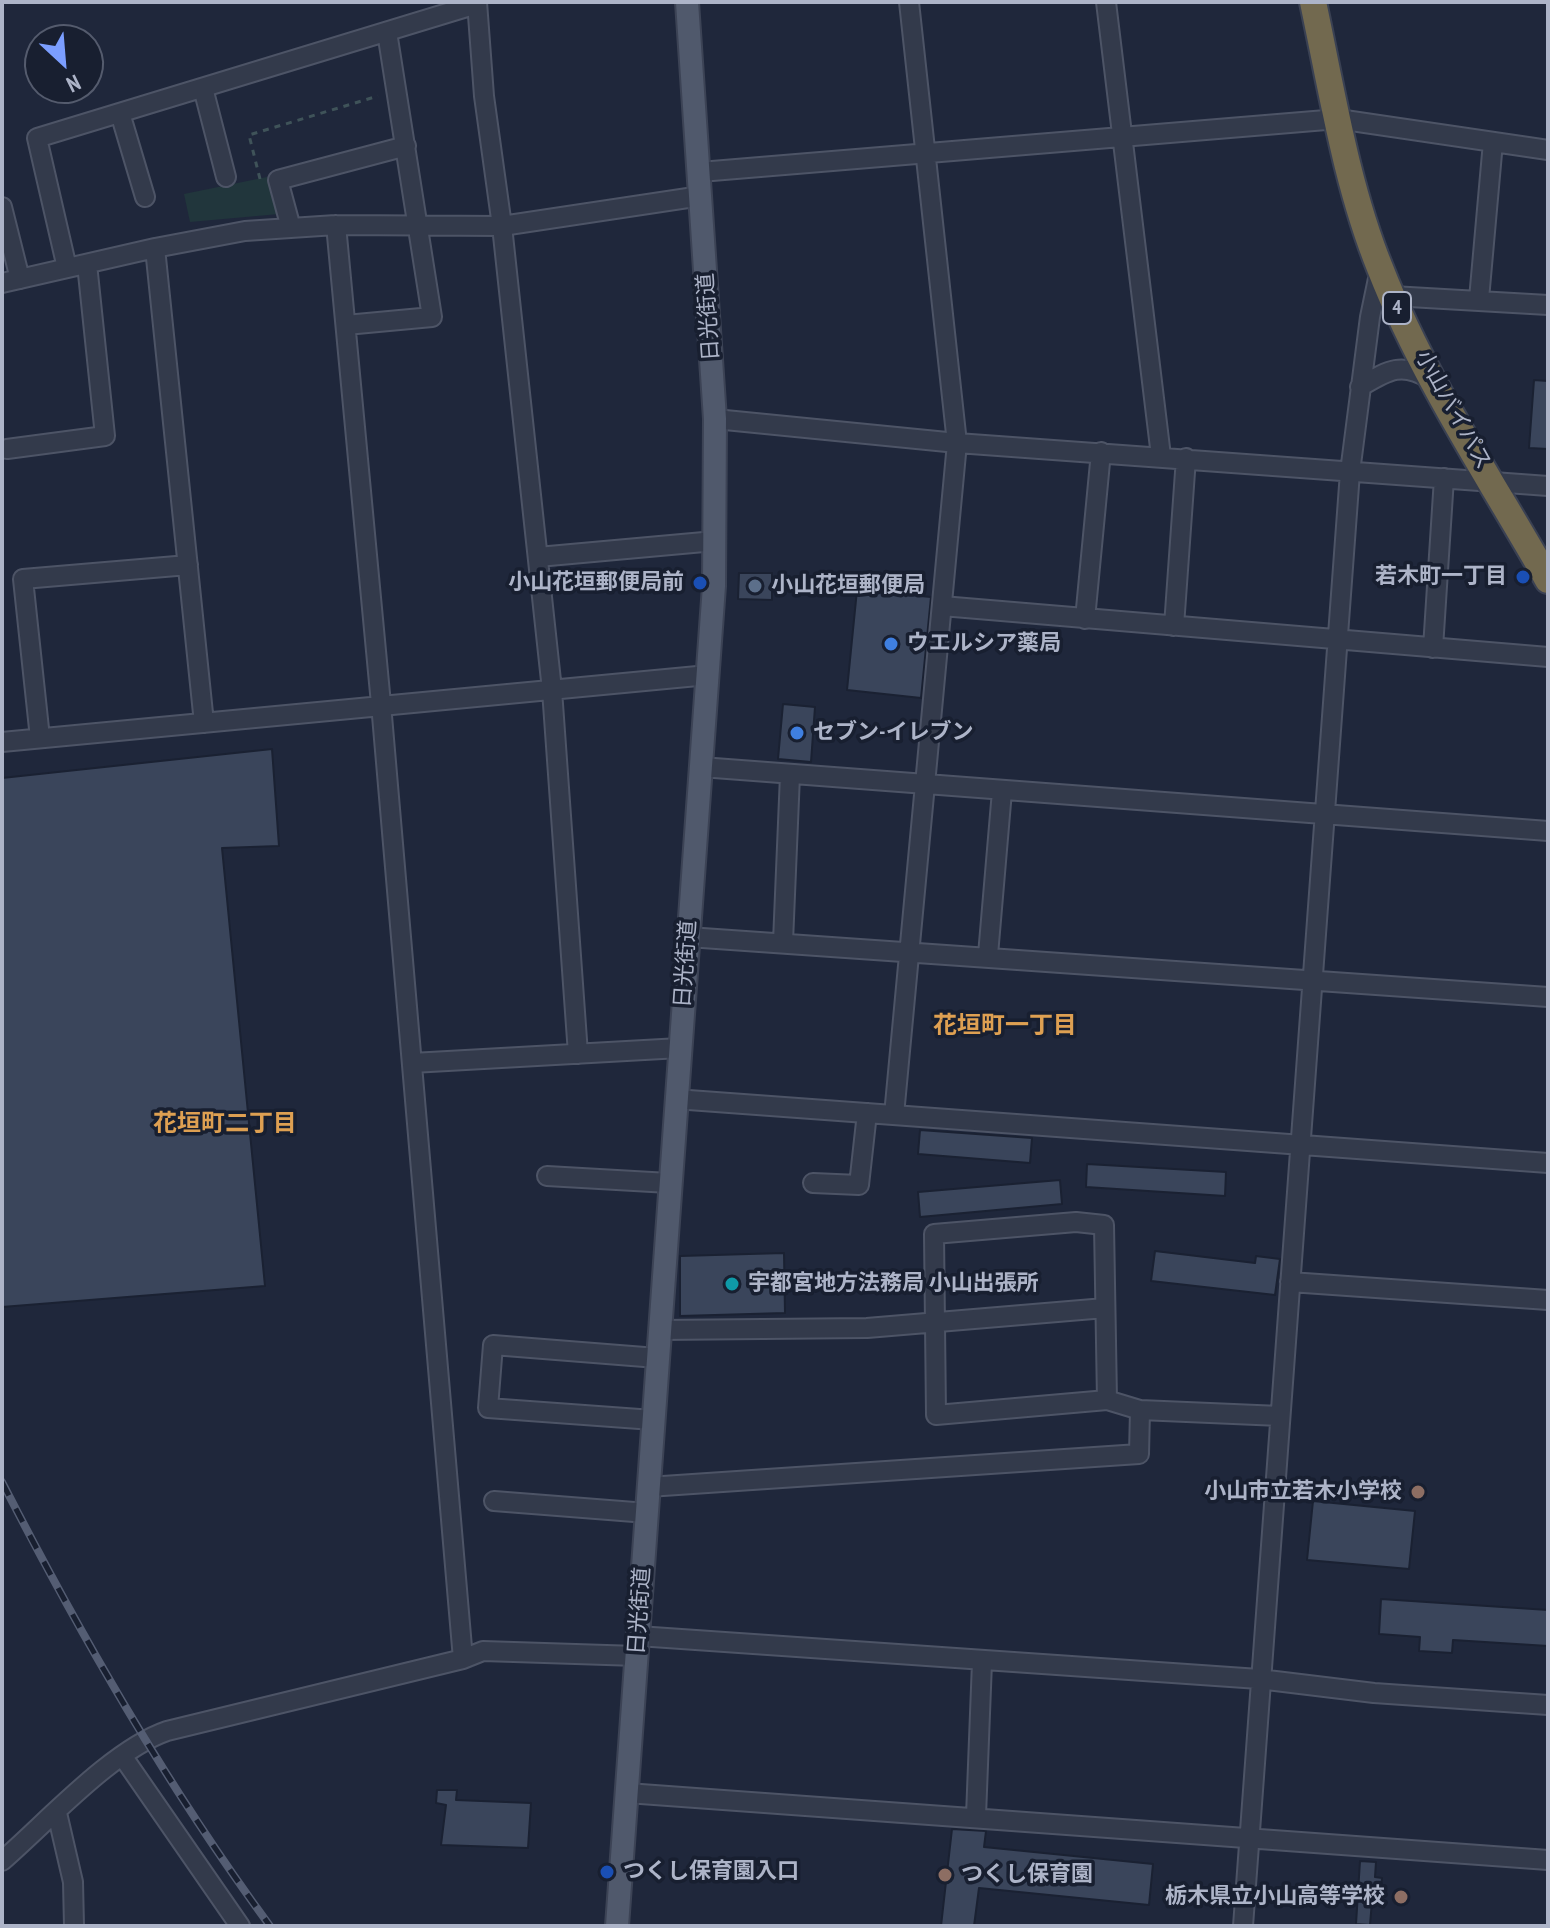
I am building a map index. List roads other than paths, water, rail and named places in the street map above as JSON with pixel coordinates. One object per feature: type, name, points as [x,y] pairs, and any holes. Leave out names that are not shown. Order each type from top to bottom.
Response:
[{"type":"highway","name":"小山バイパス","points":[[1313,2],[1356,193],[1380,269],[1436,382],[1548,580]]},
{"type":"main road","name":"日光街道","points":[[617,1926],[708,675],[715,541],[715,419],[687,2]]},
{"type":"street","points":[[894,1115],[957,443],[928,152],[909,2]]},
{"type":"street","points":[[1106,2],[1161,456]]},
{"type":"street","points":[[67,268],[37,138],[477,3],[484,96],[502,226],[552,690],[578,1054]]},
{"type":"street","points":[[346,325],[432,317],[420,225],[387,32]]},
{"type":"street","points":[[203,88],[226,177]]},
{"type":"street","points":[[120,113],[145,197]]},
{"type":"street","points":[[700,172],[1338,119],[1548,150]]},
{"type":"street","points":[[1479,299],[1493,142]]},
{"type":"street","points":[[291,228],[278,180],[406,146]]},
{"type":"street","points":[[2,207],[11,281],[245,231],[336,225],[502,226],[701,196]]},
{"type":"street","points":[[336,225],[381,704],[463,1659]]},
{"type":"street","points":[[155,248],[204,723]]},
{"type":"street","points":[[7,449],[105,436],[87,264]]},
{"type":"street","points":[[1243,1926],[1350,472],[1360,387],[1380,269]]},
{"type":"street","points":[[1392,296],[1548,305]]},
{"type":"street","points":[[1360,387],[1386,371],[1413,369],[1436,382]]},
{"type":"street","points":[[715,419],[957,443],[1548,486]]},
{"type":"street","points":[[1085,619],[1101,452]]},
{"type":"street","points":[[1174,626],[1186,458]]},
{"type":"street","points":[[1433,648],[1444,478]]},
{"type":"street","points":[[538,557],[715,541]]},
{"type":"street","points":[[40,738],[23,579],[188,565]]},
{"type":"street","points":[[942,606],[1548,657]]},
{"type":"street","points":[[2,742],[708,675]]},
{"type":"street","points":[[701,767],[1548,831]]},
{"type":"street","points":[[783,942],[790,775]]},
{"type":"street","points":[[988,955],[1002,791]]},
{"type":"street","points":[[688,937],[988,955],[1548,997]]},
{"type":"street","points":[[412,1063],[680,1048]]},
{"type":"street","points":[[675,1099],[1548,1163]]},
{"type":"street","points":[[813,1183],[859,1185],[867,1113]]},
{"type":"street","points":[[547,1176],[669,1183]]},
{"type":"street","points":[[1107,1400],[1104,1225],[1076,1222],[934,1234],[936,1415],[1107,1400],[1140,1410],[1280,1416]]},
{"type":"street","points":[[1290,1282],[1548,1300]]},
{"type":"street","points":[[659,1330],[867,1328],[1105,1308]]},
{"type":"street","points":[[653,1420],[488,1408],[493,1345],[657,1358]]},
{"type":"street","points":[[648,1487],[1139,1454],[1140,1410]]},
{"type":"street","points":[[494,1501],[647,1513]]},
{"type":"street","points":[[2,1861],[144,1739],[463,1659],[483,1651],[637,1646],[982,1662],[1259,1679],[1374,1693],[1548,1705]]},
{"type":"street","points":[[976,1816],[982,1662]]},
{"type":"street","points":[[123,1757],[240,1926]]},
{"type":"street","points":[[627,1793],[1548,1860]]},
{"type":"street","points":[[57,1813],[73,1882],[74,1926]]},
{"type":"railway","points":[[2,1482],[127,1709],[196,1819],[270,1926]]},
{"type":"place","name":"若木町一丁目","points":[[1523,577]]},
{"type":"place","name":"小山花垣郵便局前","points":[[700,583]]},
{"type":"place","name":"小山花垣郵便局","points":[[755,586]]},
{"type":"place","name":"ウエルシア薬局","points":[[891,644]]},
{"type":"place","name":"セブン-イレブン","points":[[797,733]]},
{"type":"place","name":"宇都宮地方法務局 小山出張所","points":[[732,1284]]},
{"type":"place","name":"小山市立若木小学校","points":[[1418,1492]]},
{"type":"place","name":"つくし保育園入口","points":[[607,1872]]},
{"type":"place","name":"つくし保育園","points":[[945,1875]]},
{"type":"place","name":"栃木県立小山高等学校","points":[[1401,1897]]},
{"type":"district","name":"花垣町一丁目","points":[[1005,1026]]},
{"type":"district","name":"花垣町二丁目","points":[[225,1124]]}]
